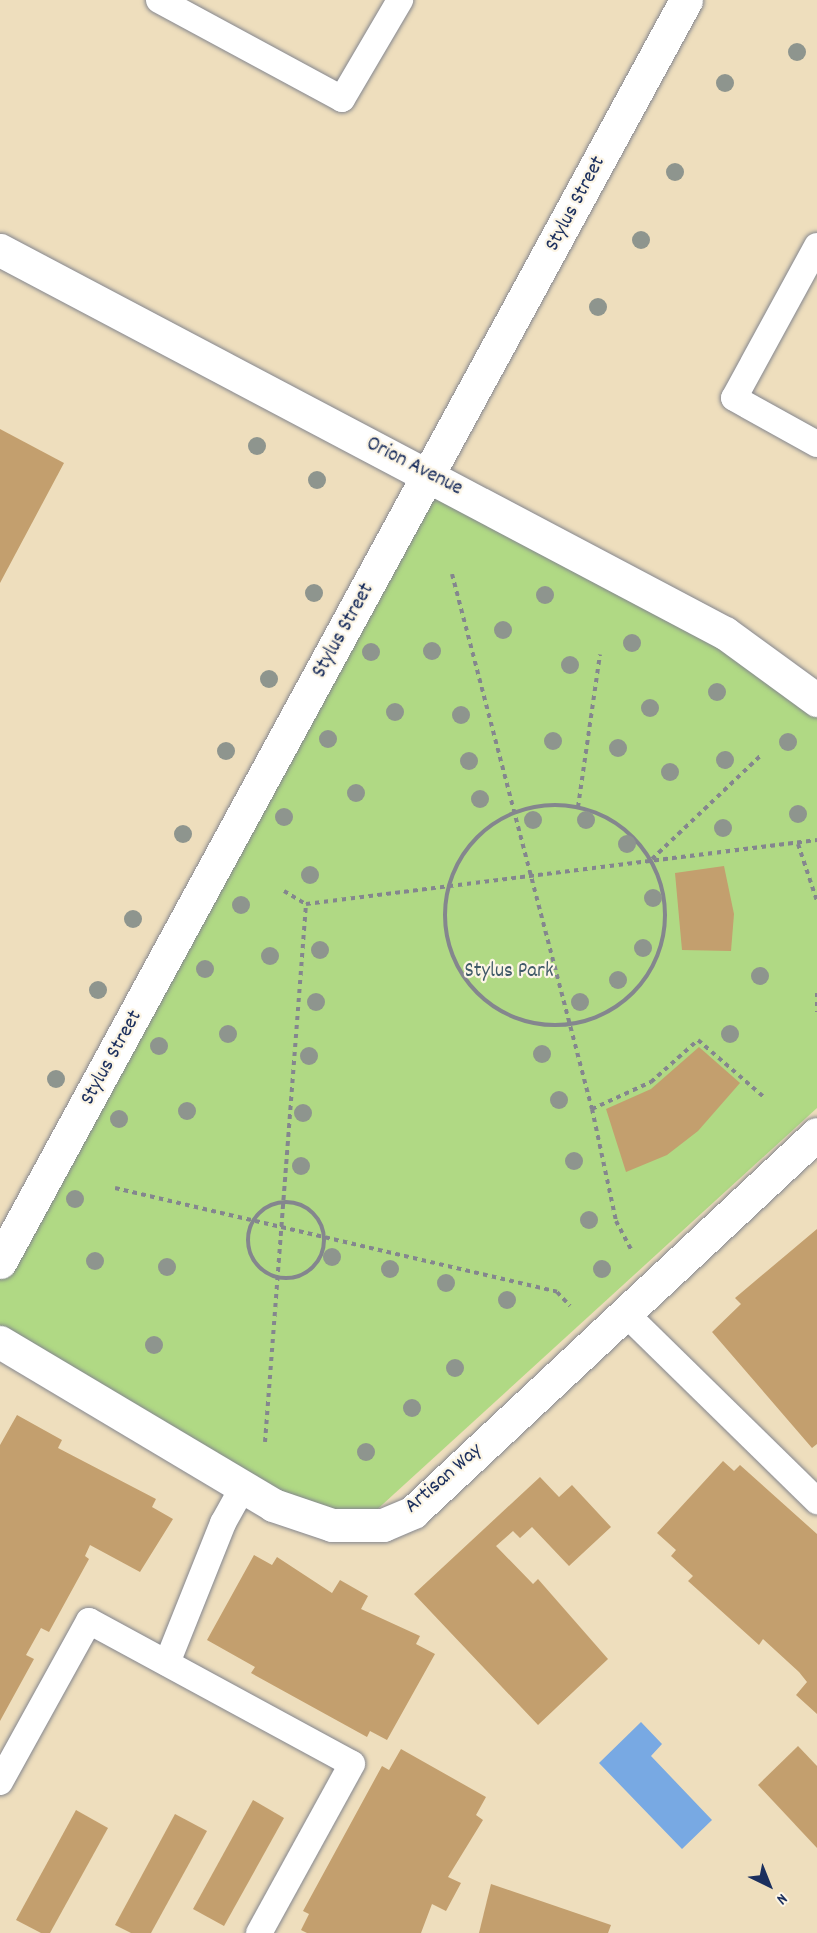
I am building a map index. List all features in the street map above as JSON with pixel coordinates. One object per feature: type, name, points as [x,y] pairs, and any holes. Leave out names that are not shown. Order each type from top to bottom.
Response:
[{"type":"street","name":"Stylus Street","points":[[0,1262],[686,0]]},
{"type":"street","name":"Orion Avenue","points":[[0,250],[725,633],[817,700]]},
{"type":"street","name":"Artisan Way","points":[[0,1342],[273,1505],[332,1525],[383,1525],[413,1512],[817,1134]]},
{"type":"lane","points":[[159,0],[342,99],[400,0]]},
{"type":"lane","points":[[817,246],[734,398],[817,444]]},
{"type":"lane","points":[[625,1313],[817,1501]]},
{"type":"lane","points":[[167,1664],[222,1523],[243,1487]]},
{"type":"lane","points":[[0,1782],[89,1621],[352,1764],[259,1933]]},
{"type":"path","points":[[452,574],[483,684],[592,1109],[620,1235],[662,1279]]},
{"type":"path","points":[[578,807],[600,655]]},
{"type":"path","points":[[651,861],[760,756]]},
{"type":"path","points":[[547,805],[578,807],[616,824],[651,861],[665,909],[656,959],[630,994],[607,1011],[570,1024],[523,1020],[474,990],[446,936],[447,890],[467,848],[516,812],[547,805]]},
{"type":"path","points":[[284,891],[306,904],[447,890],[817,840]]},
{"type":"path","points":[[798,844],[817,901]]},
{"type":"path","points":[[265,1442],[280,1202],[306,904]]},
{"type":"path","points":[[817,993],[817,1012]]},
{"type":"path","points":[[592,1109],[651,1083],[698,1040],[765,1098]]},
{"type":"path","points":[[115,1188],[252,1224],[279,1228],[557,1292],[601,1335]]},
{"type":"path","points":[[280,1202],[294,1202],[316,1215],[325,1239],[310,1270],[276,1276],[252,1256],[252,1224],[259,1213],[280,1202]]},
{"type":"green space","name":"Stylus Park","points":[[429,476],[817,700],[817,1108],[371,1515],[322,1518],[0,1342],[0,1262]]},
{"type":"water","points":[[641,1722],[662,1744],[651,1756],[712,1820],[682,1849],[599,1763]]},
{"type":"building","points":[[0,429],[64,463],[0,583]]},
{"type":"building","points":[[724,866],[734,914],[731,951],[682,950],[675,873]]},
{"type":"building","points":[[699,1047],[740,1083],[698,1131],[667,1155],[626,1172],[606,1109],[651,1089]]},
{"type":"building","points":[[817,1229],[817,1444],[812,1448],[712,1332],[741,1304],[735,1298]]},
{"type":"building","points":[[17,1415],[62,1440],[58,1448],[156,1499],[152,1507],[173,1519],[140,1572],[90,1545],[85,1556],[89,1559],[49,1632],[41,1628],[26,1655],[34,1659],[0,1721],[0,1445]]},
{"type":"building","points":[[723,1461],[734,1471],[740,1465],[817,1534],[817,1714],[796,1695],[807,1682],[799,1672],[763,1639],[759,1645],[688,1581],[693,1576],[671,1556],[676,1550],[657,1533]]},
{"type":"building","points":[[540,1477],[559,1497],[572,1485],[611,1527],[569,1566],[532,1527],[520,1538],[513,1531],[496,1546],[533,1584],[538,1579],[608,1659],[538,1725],[414,1594]]},
{"type":"building","points":[[254,1555],[272,1565],[277,1557],[332,1593],[340,1580],[368,1596],[361,1609],[420,1636],[416,1644],[435,1654],[387,1740],[370,1731],[367,1737],[251,1673],[255,1667],[207,1640]]},
{"type":"building","points":[[798,1746],[817,1766],[817,1848],[758,1785]]},
{"type":"building","points":[[401,1749],[486,1797],[476,1815],[483,1820],[448,1877],[461,1883],[446,1911],[432,1904],[421,1933],[307,1933],[301,1930],[309,1914],[303,1911],[382,1766],[389,1770]]},
{"type":"building","points":[[253,1800],[284,1818],[224,1926],[193,1909]]},
{"type":"building","points":[[76,1810],[108,1828],[50,1933],[41,1933],[16,1920]]},
{"type":"building","points":[[175,1814],[207,1831],[151,1933],[131,1933],[115,1925]]},
{"type":"building","points":[[491,1884],[611,1925],[608,1933],[479,1933]]}]
